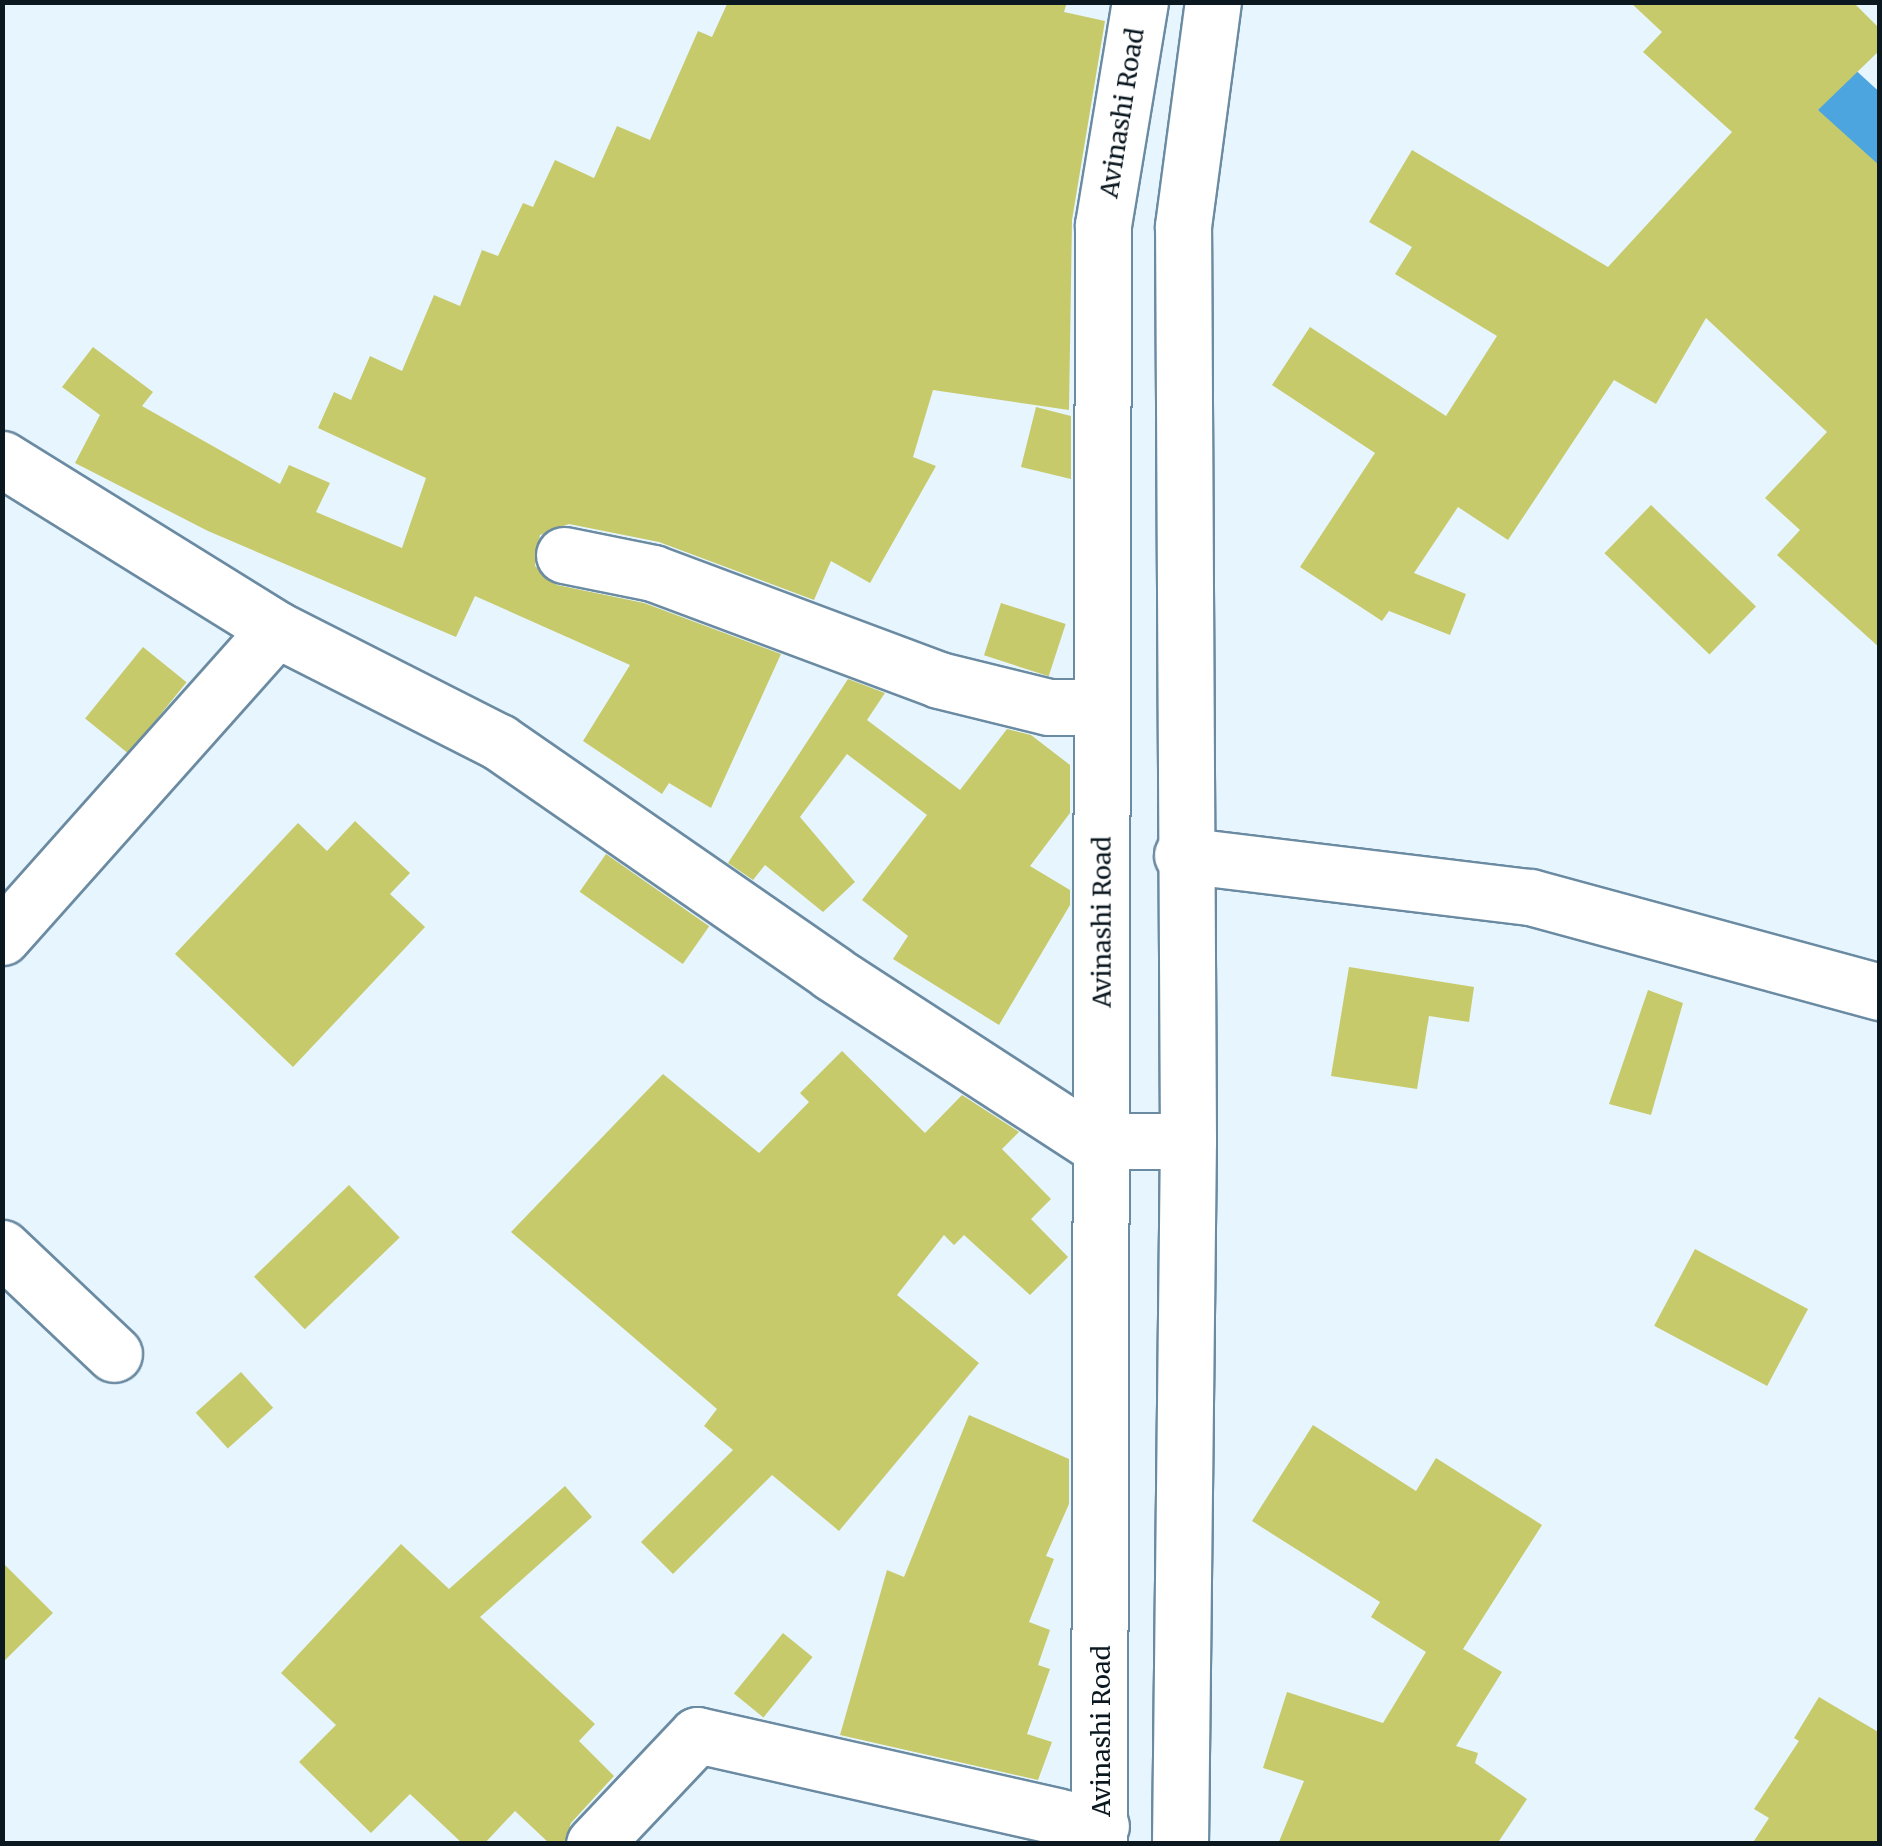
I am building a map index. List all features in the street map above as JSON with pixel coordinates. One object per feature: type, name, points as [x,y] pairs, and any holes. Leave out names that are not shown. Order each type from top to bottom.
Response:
[{"type":"street","name":"Avinashi Road","points":[[1100,1835],[1103,225],[1140,2]]},
{"type":"street","points":[[1180,1844],[1188,1140],[1182,854],[1184,226],[1213,2]]},
{"type":"street","points":[[2,460],[276,629],[499,742],[832,973],[1102,1142],[1188,1140]]},
{"type":"street","points":[[564,556],[654,573],[939,680],[1048,707],[1102,707]]},
{"type":"street","points":[[2,937],[276,629]]},
{"type":"street","points":[[1182,854],[1530,897],[1880,992]]},
{"type":"street","points":[[2,1248],[114,1354]]},
{"type":"street","points":[[594,1844],[698,1735],[1100,1835]]},
{"type":"building","points":[[728,2],[1067,2],[1064,12],[1105,21],[1072,220],[1069,410],[933,390],[913,457],[936,466],[870,583],[831,561],[814,600],[659,542],[569,524],[540,535],[535,566],[557,585],[644,603],[781,654],[711,808],[669,783],[662,794],[583,741],[630,665],[475,596],[456,637],[208,531],[75,463],[100,415],[62,387],[93,347],[153,392],[142,406],[280,484],[289,465],[330,483],[316,512],[402,548],[426,478],[318,428],[334,392],[351,400],[370,356],[402,371],[434,295],[460,306],[482,250],[498,256],[523,203],[533,207],[555,160],[594,178],[617,126],[650,140],[698,31],[712,37]]},
{"type":"building","points":[[1630,2],[1853,2],[1880,29],[1880,50],[1818,110],[1880,166],[1880,648],[1777,555],[1800,530],[1765,498],[1827,432],[1706,318],[1656,404],[1614,380],[1508,540],[1458,507],[1414,573],[1466,594],[1450,635],[1389,611],[1382,621],[1300,567],[1375,453],[1272,385],[1310,327],[1446,416],[1497,336],[1395,274],[1412,247],[1369,222],[1412,150],[1608,267],[1732,132],[1643,52],[1662,32]]},
{"type":"building","points":[[1036,407],[1071,416],[1071,479],[1021,467]]},
{"type":"building","points":[[1651,505],[1756,606],[1709,655],[1604,553]]},
{"type":"building","points":[[1001,603],[1066,624],[1049,676],[984,655]]},
{"type":"building","points":[[143,647],[187,682],[129,754],[85,718]]},
{"type":"building","points":[[848,679],[885,693],[867,720],[960,790],[1007,729],[1031,735],[1070,765],[1070,813],[1030,866],[1070,890],[1070,905],[999,1025],[893,959],[908,936],[862,900],[927,815],[847,754],[800,817],[855,882],[823,912],[765,865],[753,880],[728,863]]},
{"type":"building","points":[[355,821],[410,873],[390,894],[425,927],[293,1067],[175,954],[298,823],[327,851]]},
{"type":"building","points":[[606,854],[709,926],[683,964],[580,892]]},
{"type":"building","points":[[1349,967],[1474,987],[1469,1022],[1429,1016],[1417,1089],[1331,1076]]},
{"type":"building","points":[[1648,990],[1683,1003],[1651,1115],[1609,1104]]},
{"type":"building","points":[[842,1051],[925,1133],[962,1095],[1019,1132],[1002,1149],[1051,1199],[1031,1219],[1068,1257],[1030,1295],[964,1235],[954,1245],[944,1235],[897,1295],[979,1363],[839,1531],[772,1475],[673,1574],[641,1542],[733,1450],[704,1426],[717,1409],[511,1232],[663,1074],[759,1153],[809,1102],[800,1093]]},
{"type":"building","points":[[349,1185],[400,1238],[305,1329],[254,1277]]},
{"type":"building","points":[[1695,1249],[1808,1309],[1767,1386],[1654,1326]]},
{"type":"building","points":[[241,1372],[273,1408],[228,1448],[196,1413]]},
{"type":"building","points":[[969,1415],[1069,1459],[1069,1504],[1046,1556],[1054,1559],[1029,1622],[1050,1630],[1038,1665],[1050,1669],[1027,1734],[1052,1742],[1038,1780],[840,1735],[887,1570],[904,1577]]},
{"type":"building","points":[[1313,1425],[1416,1491],[1436,1458],[1542,1525],[1463,1649],[1502,1672],[1456,1746],[1478,1753],[1475,1763],[1527,1799],[1497,1844],[1278,1844],[1304,1781],[1263,1768],[1287,1692],[1383,1723],[1426,1652],[1371,1617],[1380,1602],[1252,1521]]},
{"type":"building","points":[[565,1486],[592,1517],[480,1617],[595,1724],[579,1741],[614,1776],[571,1823],[564,1844],[550,1844],[515,1811],[484,1844],[463,1844],[410,1794],[371,1833],[299,1762],[336,1725],[281,1673],[401,1544],[449,1589]]},
{"type":"building","points":[[2,1562],[53,1613],[2,1663]]},
{"type":"building","points":[[783,1633],[813,1657],[763,1718],[734,1694]]},
{"type":"building","points":[[1819,1697],[1880,1733],[1880,1844],[1752,1844],[1769,1818],[1754,1809],[1799,1741],[1794,1738]]},
{"type":"waterway","points":[[1741,23],[1880,150]]}]
